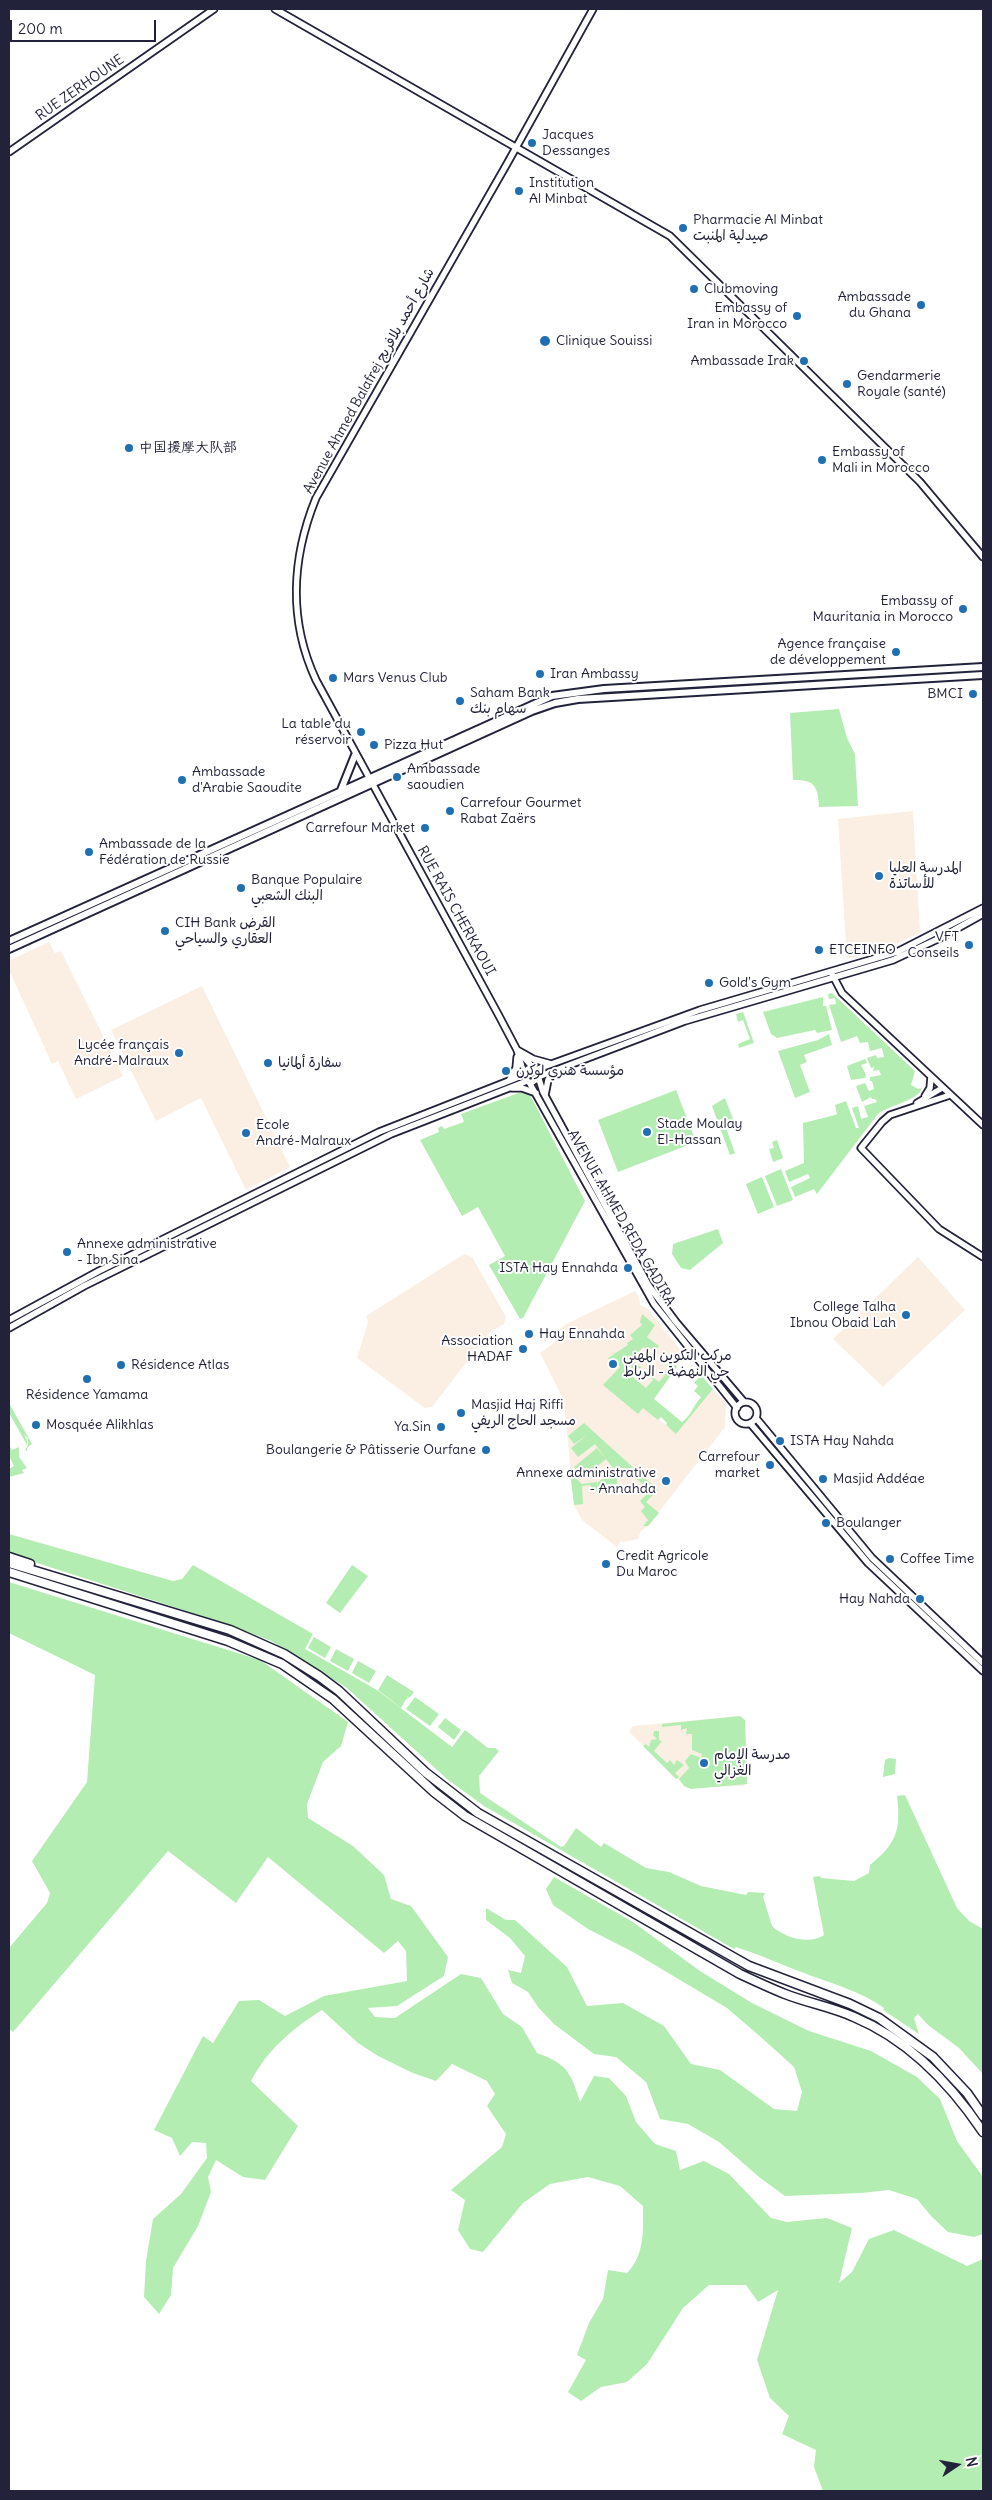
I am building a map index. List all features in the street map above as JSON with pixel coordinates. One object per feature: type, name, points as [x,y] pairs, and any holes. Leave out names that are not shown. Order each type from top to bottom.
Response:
[{"type":"highway","points":[[9,1557],[62,1576],[80,1585]]},
{"type":"highway","points":[[9,1563],[230,1630],[298,1662],[339,1691],[425,1772],[478,1813],[749,1966],[850,2004],[879,2018],[933,2057],[951,2074],[983,2116]]},
{"type":"highway","points":[[9,1572],[228,1640],[282,1664],[333,1698],[434,1792],[465,1816],[740,1974],[786,1995],[855,2017],[890,2037],[927,2064],[942,2079],[959,2098],[983,2132]]},
{"type":"main road","name":"RUE ZERHOUNE","points":[[9,152],[214,9]]},
{"type":"main road","points":[[275,9],[674,240],[916,478],[983,557]]},
{"type":"main road","name":"Avenue Ahmed Balafrej شارع أحمد بلافريج","points":[[370,782],[318,685],[302,642],[297,612],[296,585],[304,534],[316,498],[516,148],[593,9]]},
{"type":"main road","points":[[9,949],[370,782],[536,702],[568,692],[983,667]]},
{"type":"main road","points":[[9,941],[341,790],[370,782],[540,708],[570,700],[983,675]]},
{"type":"main road","points":[[341,790],[355,755]]},
{"type":"main road","name":"RUE RAIS CHERKAOUI","points":[[370,782],[482,983],[517,1050]]},
{"type":"main road","points":[[9,1328],[84,1286],[413,1124],[702,1016],[832,975],[910,947],[983,908]]},
{"type":"main road","points":[[9,1320],[90,1276],[380,1132],[510,1080],[524,1074],[528,1069],[535,1070],[700,1010],[904,955],[983,914]]},
{"type":"main road","points":[[832,975],[842,993],[983,1125]]},
{"type":"main road","points":[[517,1050],[533,1059],[551,1064]]},
{"type":"main road","points":[[517,1050],[535,1070]]},
{"type":"main road","points":[[517,1050],[524,1074]]},
{"type":"main road","points":[[510,1080],[516,1068],[517,1050]]},
{"type":"main road","points":[[546,1097],[548,1080],[556,1069]]},
{"type":"main road","name":"AVENUE AHMED REDA GADIRA","points":[[535,1070],[546,1097],[649,1286],[676,1322],[744,1402]]},
{"type":"main road","name":"AVENUE AHMED REDA GADIRA","points":[[524,1074],[537,1094],[594,1202],[649,1296],[737,1408]]},
{"type":"main road","points":[[925,1097],[930,1088],[931,1077]]},
{"type":"main road","points":[[507,1088],[522,1088],[537,1094]]},
{"type":"main road","points":[[916,1105],[925,1097],[942,1088]]},
{"type":"main road","points":[[950,1095],[895,1113],[882,1122],[862,1148],[939,1229],[983,1257]]},
{"type":"main road","points":[[983,1663],[872,1558],[756,1418],[755,1406],[744,1402],[737,1408],[736,1414],[739,1421],[750,1423],[868,1563],[983,1672]]},
{"type":"main road","points":[[750,1423],[756,1418]]},
{"type":"shaded area","name":"المدرسة العليا للأساتذة","points":[[913,811],[920,933],[879,951],[847,959],[838,819]]},
{"type":"shaded area","points":[[49,942],[55,953],[61,951],[123,1076],[76,1099],[58,1061],[52,1064],[9,970],[9,961]]},
{"type":"shaded area","name":"Lycée français André-Malraux","points":[[202,986],[290,1167],[246,1190],[201,1098],[156,1121],[111,1030]]},
{"type":"shaded area","points":[[464,1254],[472,1257],[506,1317],[504,1324],[490,1332],[432,1407],[425,1408],[357,1358],[368,1322],[366,1316]]},
{"type":"shaded area","points":[[918,1257],[965,1310],[883,1387],[833,1339]]},
{"type":"shaded area","points":[[635,1291],[639,1297],[640,1305],[647,1308],[685,1356],[644,1408],[676,1433],[713,1389],[726,1403],[725,1427],[648,1526],[641,1531],[638,1539],[621,1541],[617,1547],[582,1520],[574,1505],[564,1401],[540,1353],[558,1340],[553,1333],[568,1323]]},
{"type":"shaded area","name":"مدرسة الإمام الغزالي","points":[[740,1716],[745,1720],[748,1780],[744,1786],[687,1788],[629,1732],[633,1726]]},
{"type":"green space","points":[[839,709],[847,738],[855,754],[858,806],[819,807],[818,794],[814,786],[806,781],[793,780],[790,713]]},
{"type":"green space","points":[[832,993],[915,1071],[911,1085],[918,1089],[922,1088],[909,1100],[878,1114],[817,1194],[814,1189],[795,1197],[791,1187],[810,1178],[808,1174],[789,1182],[785,1171],[804,1163],[803,1123],[837,1114],[835,1105],[846,1101],[856,1128],[859,1128],[852,1108],[858,1106],[861,1119],[868,1117],[864,1106],[877,1102],[871,1097],[862,1102],[856,1086],[865,1083],[869,1091],[874,1089],[870,1077],[881,1075],[879,1070],[873,1071],[874,1067],[871,1068],[867,1058],[876,1055],[877,1058],[884,1057],[882,1048],[870,1051],[868,1042],[860,1043],[857,1036],[841,1042],[829,1005],[836,1004],[835,998],[829,999],[828,994]]},
{"type":"green space","points":[[823,997],[823,1006],[826,1006],[832,1030],[817,1033],[815,1030],[777,1038],[771,1034],[763,1012]]},
{"type":"green space","points":[[743,1012],[754,1043],[739,1048],[738,1044],[750,1039],[743,1020],[738,1022],[736,1014]]},
{"type":"green space","points":[[829,1034],[832,1045],[804,1055],[807,1062],[800,1065],[810,1092],[795,1098],[778,1051],[818,1040]]},
{"type":"green space","points":[[865,1059],[867,1063],[861,1065],[866,1075],[865,1078],[851,1080],[847,1066]]},
{"type":"green space","points":[[676,1090],[696,1142],[618,1172],[598,1120]]},
{"type":"green space","points":[[524,1091],[529,1093],[585,1201],[523,1318],[520,1319],[489,1265],[505,1256],[478,1207],[462,1216],[420,1140],[439,1132],[438,1128],[442,1126],[444,1129],[464,1122],[461,1114]]},
{"type":"green space","points":[[725,1098],[735,1124],[726,1128],[735,1153],[730,1155],[712,1106]]},
{"type":"green space","points":[[777,1140],[783,1158],[773,1162],[769,1149],[774,1148],[772,1142]]},
{"type":"green space","points":[[781,1169],[793,1200],[777,1206],[765,1176]]},
{"type":"green space","points":[[762,1177],[774,1207],[758,1214],[746,1184]]},
{"type":"green space","points":[[718,1229],[723,1243],[690,1270],[681,1268],[672,1254],[673,1244]]},
{"type":"green space","points":[[642,1314],[655,1325],[647,1337],[659,1346],[655,1351],[651,1348],[648,1351],[643,1347],[632,1360],[641,1367],[640,1369],[635,1365],[629,1374],[646,1388],[653,1380],[650,1375],[659,1382],[670,1369],[666,1365],[670,1361],[677,1367],[654,1399],[682,1422],[688,1417],[701,1397],[694,1391],[698,1386],[694,1383],[701,1375],[713,1389],[676,1434],[666,1425],[667,1423],[661,1417],[658,1420],[643,1408],[638,1414],[603,1385],[620,1367],[617,1365],[615,1367],[608,1358],[628,1345],[627,1343],[633,1339],[630,1335],[642,1325],[640,1322]]},
{"type":"green space","points":[[9,1403],[32,1444],[27,1448],[27,1451],[25,1450],[28,1445],[28,1438],[24,1435],[27,1445],[9,1413]]},
{"type":"green space","points":[[584,1423],[658,1490],[646,1502],[659,1513],[648,1526],[643,1526],[648,1520],[641,1511],[645,1507],[640,1501],[650,1491],[626,1469],[617,1480],[617,1484],[604,1486],[595,1492],[590,1485],[582,1486],[583,1504],[574,1505],[570,1472],[582,1484],[597,1482],[598,1487],[598,1482],[615,1471],[595,1444],[578,1457],[571,1448],[587,1435],[574,1444],[568,1436]]},
{"type":"green space","points":[[9,1445],[12,1450],[19,1447],[19,1457],[27,1468],[22,1470],[24,1473],[9,1477],[9,1469],[14,1466],[9,1456]]},
{"type":"green space","points":[[597,1448],[606,1459],[583,1478],[574,1467]]},
{"type":"green space","points":[[9,1534],[173,1581],[182,1579],[193,1565],[313,1634],[305,1649],[377,1690],[452,1747],[465,1730],[488,1748],[495,1748],[499,1751],[479,1776],[480,1793],[561,1847],[564,1846],[576,1828],[601,1847],[604,1843],[646,1868],[669,1872],[701,1886],[746,1895],[748,1892],[765,1893],[763,1897],[772,1926],[790,1937],[811,1940],[824,1935],[813,1877],[820,1876],[821,1878],[854,1881],[869,1873],[870,1865],[886,1850],[895,1835],[898,1818],[897,1796],[905,1795],[957,1908],[969,1921],[983,1929],[983,2074],[959,2048],[928,2025],[918,2014],[914,2018],[919,2034],[883,2010],[884,2008],[875,2002],[857,1993],[745,1950],[736,1947],[734,1949],[484,1806],[447,1779],[347,1688],[271,1641],[230,1625],[9,1554]]},
{"type":"green space","points":[[352,1565],[368,1576],[340,1613],[326,1603]]},
{"type":"green space","points":[[9,1582],[260,1660],[348,1722],[341,1746],[323,1762],[307,1804],[308,1818],[353,1846],[384,1875],[391,1899],[411,1906],[448,1957],[444,1976],[397,2006],[368,2008],[375,2017],[395,2018],[461,1974],[481,1978],[503,2014],[522,2027],[537,2053],[555,2061],[566,2070],[574,2083],[580,2102],[594,2076],[609,2078],[626,2096],[636,2122],[655,2144],[676,2151],[680,2170],[704,2161],[729,2174],[771,2218],[787,2222],[827,2218],[852,2228],[839,2283],[852,2272],[869,2239],[894,2230],[967,2266],[983,2259],[983,2491],[823,2491],[814,2467],[816,2450],[782,2434],[789,2416],[770,2398],[757,2360],[778,2290],[758,2302],[746,2285],[709,2285],[683,2308],[647,2364],[627,2382],[601,2387],[581,2401],[568,2392],[586,2360],[577,2355],[589,2323],[603,2299],[608,2270],[627,2273],[637,2258],[642,2242],[643,2206],[620,2186],[588,2177],[550,2184],[523,2203],[483,2252],[470,2249],[458,2230],[465,2200],[451,2190],[502,2147],[506,2134],[487,2106],[495,2094],[487,2081],[452,2064],[436,2081],[413,2073],[378,2056],[358,2043],[322,2010],[291,2032],[273,2049],[251,2081],[298,2126],[265,2180],[243,2177],[216,2160],[208,2177],[211,2192],[198,2226],[173,2268],[171,2295],[159,2314],[144,2297],[146,2261],[153,2219],[181,2194],[207,2158],[206,2143],[192,2142],[180,2156],[172,2138],[154,2130],[203,2036],[213,2043],[239,2001],[259,2000],[285,2016],[324,1996],[407,1981],[406,1951],[398,1941],[384,1953],[268,1857],[236,1903],[168,1851],[13,2032],[9,2029],[9,1948],[47,1903],[50,1893],[32,1861],[87,1782],[95,1675],[9,1633]]},
{"type":"green space","points":[[314,1637],[331,1647],[325,1658],[308,1648]]},
{"type":"green space","points":[[336,1649],[354,1659],[348,1671],[330,1661]]},
{"type":"green space","points":[[358,1661],[376,1671],[369,1683],[352,1673]]},
{"type":"green space","points":[[387,1675],[414,1692],[409,1698],[407,1696],[408,1699],[406,1699],[401,1708],[378,1690]]},
{"type":"green space","points":[[415,1697],[439,1714],[430,1726],[406,1709]]},
{"type":"green space","name":"مدرسة الإمام الغزالي","points":[[740,1716],[745,1720],[747,1784],[691,1789],[684,1786],[679,1779],[689,1768],[685,1761],[691,1754],[701,1758],[702,1754],[692,1750],[692,1734],[686,1734],[687,1728],[681,1730],[681,1725],[662,1727],[662,1724]]},
{"type":"green space","points":[[445,1718],[461,1730],[454,1740],[438,1727]]},
{"type":"green space","points":[[654,1731],[659,1731],[659,1740],[662,1741],[654,1751],[667,1763],[670,1760],[674,1765],[677,1760],[684,1765],[675,1773],[679,1777],[676,1779],[643,1746],[646,1744],[649,1747],[651,1740],[657,1739],[653,1735]]},
{"type":"green space","points":[[889,1758],[896,1759],[895,1774],[883,1777],[885,1760]]},
{"type":"green space","points":[[554,1877],[633,1922],[700,1971],[752,2003],[809,2031],[871,2051],[917,2077],[940,2099],[957,2141],[983,2177],[983,2234],[974,2237],[948,2232],[917,2199],[889,2190],[785,2196],[759,2177],[719,2142],[688,2124],[660,2119],[646,2082],[616,2057],[594,2054],[554,2024],[538,2007],[528,1992],[512,1983],[508,1970],[521,1973],[525,1956],[510,1938],[486,1920],[486,1908],[506,1920],[515,1920],[567,1967],[587,2006],[623,2003],[664,2026],[691,2064],[720,2070],[774,2109],[797,2111],[802,2092],[794,2067],[727,2008],[633,1952],[588,1929],[553,1905],[546,1889]]},
{"type":"place","name":"Jacques Dessanges","points":[[532,143]]},
{"type":"place","name":"Institution Al Minbat","points":[[519,191]]},
{"type":"place","name":"Pharmacie Al Minbat صيدلية المنبت","points":[[683,228]]},
{"type":"place","name":"Clubmoving","points":[[694,289]]},
{"type":"place","name":"Ambassade du Ghana","points":[[921,305]]},
{"type":"place","name":"Embassy of Iran in Morocco","points":[[797,316]]},
{"type":"place","name":"Clinique Souissi","points":[[545,341]]},
{"type":"place","name":"Ambassade Irak","points":[[804,361]]},
{"type":"place","name":"Gendarmerie Royale (santé)","points":[[847,384]]},
{"type":"place","name":"中国援摩大队部","points":[[129,448]]},
{"type":"place","name":"Embassy of Mali in Morocco","points":[[822,460]]},
{"type":"place","name":"Embassy of Mauritania in Morocco","points":[[963,609]]},
{"type":"place","name":"Agence française de développement","points":[[896,652]]},
{"type":"place","name":"Iran Ambassy","points":[[540,674]]},
{"type":"place","name":"Mars Venus Club","points":[[333,678]]},
{"type":"place","name":"BMCI","points":[[973,694]]},
{"type":"place","name":"Saham Bank سهام بنك","points":[[460,701]]},
{"type":"place","name":"La table du réservoir","points":[[361,732]]},
{"type":"place","name":"Pizza Hut","points":[[374,745]]},
{"type":"place","name":"Ambassade saoudien","points":[[397,777]]},
{"type":"place","name":"Ambassade d'Arabie Saoudite","points":[[182,780]]},
{"type":"place","name":"Carrefour Gourmet Rabat Zaërs","points":[[450,811]]},
{"type":"place","name":"Carrefour Market","points":[[425,828]]},
{"type":"place","name":"Ambassade de la Fédération de Russie","points":[[89,852]]},
{"type":"place","name":"المدرسة العليا للأساتذة","points":[[879,876]]},
{"type":"place","name":"Banque Populaire البنك الشعبي","points":[[241,888]]},
{"type":"place","name":"CIH Bank القرض العقاري والسياحي","points":[[165,931]]},
{"type":"place","name":"VFT Conseils","points":[[969,945]]},
{"type":"place","name":"ETCEINFO","points":[[819,950]]},
{"type":"place","name":"Gold's Gym","points":[[709,983]]},
{"type":"place","name":"Lycée français André-Malraux","points":[[179,1053]]},
{"type":"place","name":"سفارة ألمانيا","points":[[268,1063]]},
{"type":"place","name":"مؤسسة هنري لوكرن","points":[[506,1071]]},
{"type":"place","name":"Stade Moulay El-Hassan","points":[[647,1132]]},
{"type":"place","name":"Ecole André-Malraux","points":[[246,1133]]},
{"type":"place","name":"Annexe administrative - Ibn Sina","points":[[67,1252]]},
{"type":"place","name":"ISTA Hay Ennahda","points":[[628,1268]]},
{"type":"place","name":"College Talha Ibnou Obaid Lah","points":[[906,1315]]},
{"type":"place","name":"Hay Ennahda","points":[[529,1334]]},
{"type":"place","name":"Association HADAF","points":[[523,1349]]},
{"type":"place","name":"مركب التكوين المهني حي النهضة - الرباط","points":[[613,1364]]},
{"type":"place","name":"Résidence Atlas","points":[[121,1365]]},
{"type":"place","name":"Résidence Yamama","points":[[87,1379]]},
{"type":"place","name":"Masjid Haj Riffi مسجد الحاج الريفي","points":[[461,1413]]},
{"type":"place","name":"Mosquée Alikhlas","points":[[36,1425]]},
{"type":"place","name":"Ya.Sin","points":[[441,1427]]},
{"type":"place","name":"ISTA Hay Nahda","points":[[780,1441]]},
{"type":"place","name":"Boulangerie & Pâtisserie Ourfane","points":[[486,1450]]},
{"type":"place","name":"Carrefour market","points":[[770,1465]]},
{"type":"place","name":"Masjid Addéae","points":[[823,1479]]},
{"type":"place","name":"Annexe administrative - Annahda","points":[[666,1481]]},
{"type":"place","name":"Boulanger","points":[[826,1523]]},
{"type":"place","name":"Coffee Time","points":[[890,1559]]},
{"type":"place","name":"Credit Agricole Du Maroc","points":[[606,1564]]},
{"type":"place","name":"Hay Nahda","points":[[920,1599]]},
{"type":"place","name":"مدرسة الإمام الغزالي","points":[[704,1763]]}]
